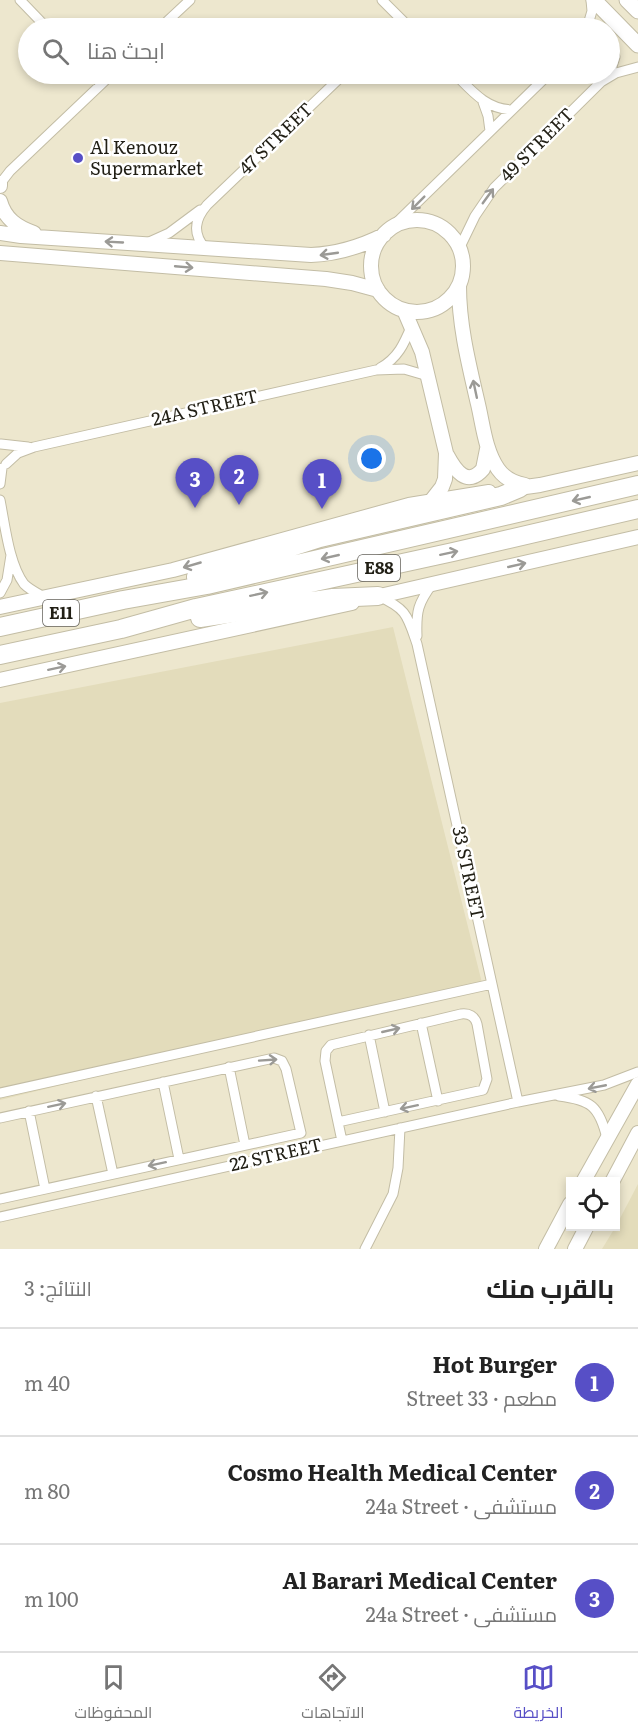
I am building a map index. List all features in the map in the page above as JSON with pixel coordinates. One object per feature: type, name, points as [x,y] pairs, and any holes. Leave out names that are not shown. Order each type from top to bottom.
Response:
[{"type":"highway","name":"E88","points":[[123,600],[207,585],[638,485]]},
{"type":"highway","points":[[123,600],[320,538],[501,496],[525,487]]},
{"type":"highway","name":"E88","points":[[120,629],[190,609],[638,509]]},
{"type":"highway","points":[[120,629],[333,598],[378,596]]},
{"type":"highway","name":"E11","points":[[0,627],[123,600]]},
{"type":"highway","name":"E11","points":[[0,655],[120,629]]},
{"type":"main road","points":[[593,0],[611,18]]},
{"type":"main road","points":[[627,0],[638,11]]},
{"type":"main road","points":[[620,27],[638,45]]},
{"type":"street","points":[[20,0],[37,18]]},
{"type":"street","points":[[171,18],[190,0]]},
{"type":"street","points":[[382,0],[400,18]]},
{"type":"street","points":[[590,18],[593,0]]},
{"type":"street","name":"49 STREET","points":[[620,71],[638,67]]},
{"type":"street","points":[[0,179],[101,84]]},
{"type":"street","name":"47 STREET","points":[[145,243],[169,233],[207,205],[334,84]]},
{"type":"street","points":[[465,84],[483,102],[500,109],[512,110]]},
{"type":"street","points":[[0,233],[296,255],[327,255],[356,248],[387,232],[410,221],[422,220],[444,229],[460,247],[464,268],[459,285],[450,298],[441,306],[429,311],[404,310],[385,299],[373,278],[371,266],[373,253],[387,232],[539,84]]},
{"type":"street","name":"49 STREET","points":[[460,247],[483,202],[505,175],[599,84]]},
{"type":"street","points":[[483,102],[490,131]]},
{"type":"street","points":[[0,184],[10,171]]},
{"type":"street","points":[[0,201],[5,215],[17,226],[47,238]]},
{"type":"street","name":"47 STREET","points":[[205,248],[198,237],[196,225],[207,205]]},
{"type":"street","points":[[0,254],[326,279],[378,290]]},
{"type":"street","points":[[459,285],[463,336],[487,446],[503,475],[525,487]]},
{"type":"street","points":[[404,310],[412,325],[428,376],[446,453],[445,479],[431,501]]},
{"type":"street","name":"24A STREET","points":[[376,370],[396,355],[403,346],[412,325]]},
{"type":"street","name":"24A STREET","points":[[3,467],[18,453],[34,447],[376,370],[404,369],[428,376]]},
{"type":"street","points":[[0,484],[6,453],[1,444]]},
{"type":"street","name":"24A STREET","points":[[1,444],[34,447]]},
{"type":"street","points":[[446,453],[457,472],[468,477],[474,476],[483,469],[487,446]]},
{"type":"street","points":[[0,607],[181,568],[338,524],[431,501],[525,487],[638,463]]},
{"type":"street","points":[[0,501],[11,552],[25,584],[33,592],[47,598]]},
{"type":"street","points":[[0,680],[281,620],[638,537]]},
{"type":"street","points":[[0,593],[7,580],[11,552]]},
{"type":"street","name":"33 STREET","points":[[417,644],[418,607],[433,584]]},
{"type":"street","name":"33 STREET","points":[[378,596],[402,609],[408,618],[417,644],[518,1102]]},
{"type":"street","points":[[0,1094],[492,984]]},
{"type":"street","points":[[338,1122],[479,1092],[486,1087],[487,1079],[474,1017],[466,1014],[421,1023],[335,1043],[326,1051],[325,1061],[342,1141]]},
{"type":"street","points":[[421,1023],[438,1101]]},
{"type":"street","points":[[369,1035],[385,1112]]},
{"type":"street","points":[[0,1118],[270,1058],[282,1061],[286,1069],[305,1149]]},
{"type":"street","points":[[229,1067],[245,1145]]},
{"type":"street","name":"22 STREET","points":[[0,1217],[518,1102],[614,1083],[638,1072]]},
{"type":"street","points":[[163,1082],[179,1160]]},
{"type":"street","points":[[586,1177],[638,1084]]},
{"type":"street","points":[[96,1096],[113,1174]]},
{"type":"street","name":"22 STREET","points":[[553,1096],[576,1098],[590,1104],[600,1114],[607,1138]]},
{"type":"street","points":[[29,1111],[45,1188]]},
{"type":"street","points":[[365,1249],[393,1194],[398,1168],[400,1128]]},
{"type":"street","points":[[0,1198],[301,1133]]},
{"type":"street","points":[[615,1177],[638,1133]]},
{"type":"street","points":[[546,1249],[566,1212]]},
{"type":"street","points":[[575,1249],[585,1231]]},
{"type":"shaded area","points":[[393,627],[482,983],[0,1100],[0,703]]},
{"type":"shaded area","points":[[638,1184],[638,1249],[602,1249],[613,1231],[620,1231],[620,1218]]},
{"type":"place","name":"Al Kenouz Supermarket","points":[[78,158]]},
{"type":"place","name":"Cosmo Health Medical Center","points":[[239,505]]},
{"type":"place","name":"Al Barari Medical Center","points":[[195,508]]},
{"type":"place","name":"Hot Burger","points":[[322,509]]}]
